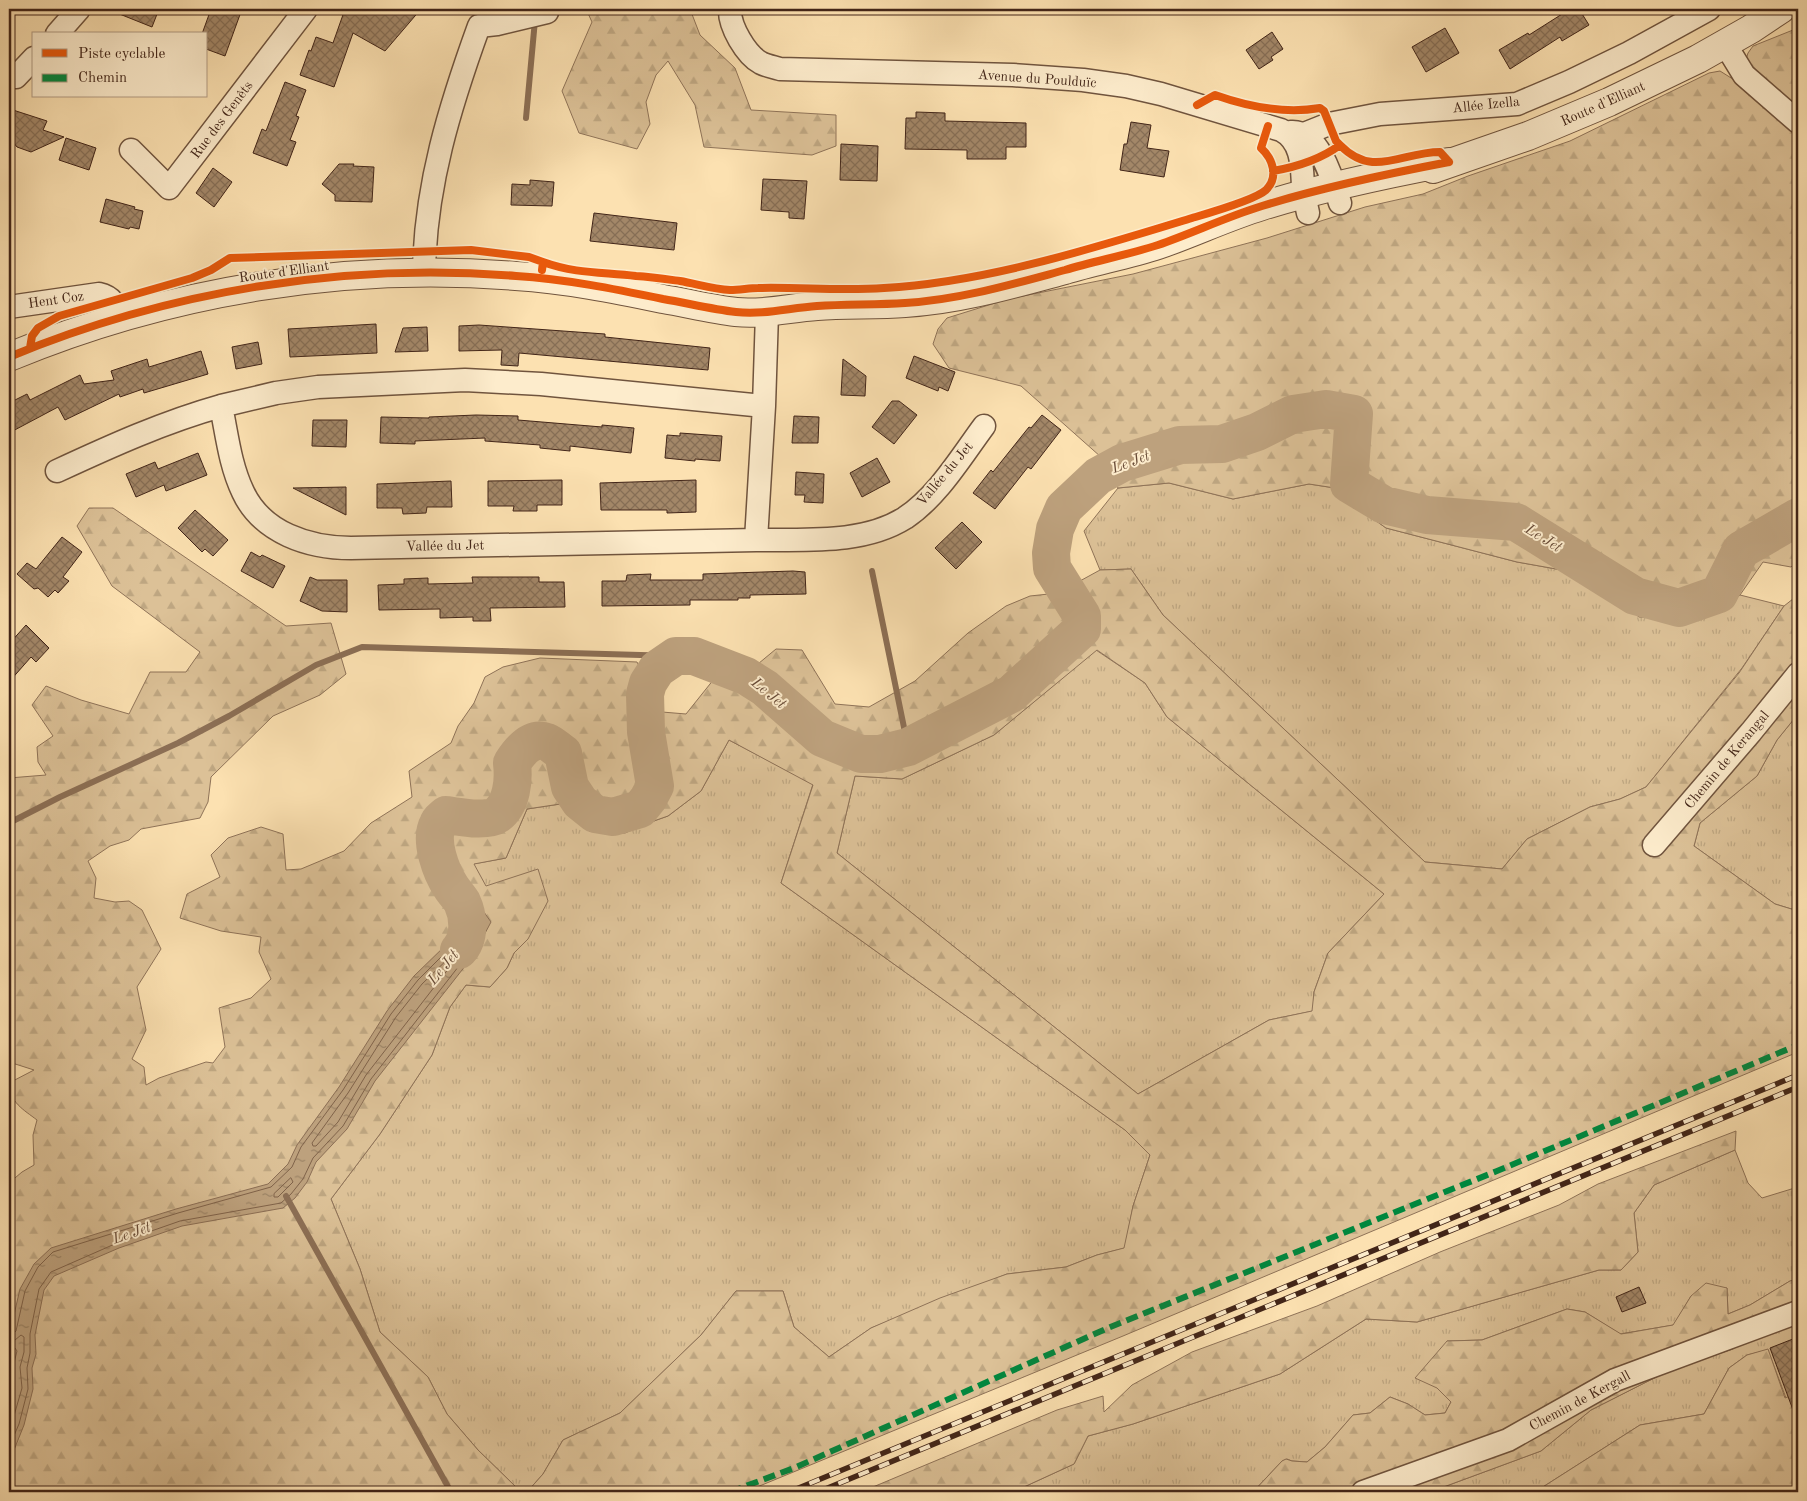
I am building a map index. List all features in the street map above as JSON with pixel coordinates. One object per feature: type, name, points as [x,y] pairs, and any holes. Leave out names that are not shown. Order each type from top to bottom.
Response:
[{"type":"street","points":[[59,32],[79,9]]},
{"type":"street","name":"Rue des Genêts","points":[[131,150],[169,188],[306,9]]},
{"type":"street","name":"Avenue du Poulduïc","points":[[730,9],[735,32],[744,46],[759,62],[780,70],[1013,75],[1083,80],[1126,86],[1161,94],[1296,134]]},
{"type":"street","name":"Allée Izella","points":[[1296,134],[1329,124],[1380,114],[1517,104],[1554,89],[1629,53],[1709,9]]},
{"type":"street","name":"Route d'Elliant","points":[[9,357],[38,345],[121,318],[207,296],[284,283],[370,274],[486,274],[541,278],[739,312],[767,313],[814,306],[907,303],[943,299],[1018,282],[1158,245],[1210,238],[1337,195],[1384,190],[1449,162],[1513,142],[1559,124],[1671,73],[1751,29],[1781,9]]},
{"type":"street","points":[[424,273],[425,226],[434,175],[464,69],[479,26],[497,24],[547,12]]},
{"type":"street","name":"Route d'Elliant","points":[[1751,29],[1776,23],[1798,14]]},
{"type":"street","points":[[1725,44],[1744,75],[1798,122]]},
{"type":"street","points":[[9,75],[16,77],[32,60]]},
{"type":"street","points":[[1306,204],[1303,164],[1296,145],[1296,134],[1313,142],[1337,195]]},
{"type":"street","name":"Hent Coz","points":[[9,307],[99,294],[113,301],[121,318]]},
{"type":"street","points":[[756,540],[764,406],[767,313]]},
{"type":"street","points":[[57,471],[170,421],[276,393],[318,388],[465,380],[541,384],[764,406]]},
{"type":"street","name":"Vallée du Jet","points":[[221,406],[232,459],[244,494],[253,507],[274,527],[295,539],[313,544],[351,548],[840,538],[861,535],[905,518],[933,493],[984,426]]},
{"type":"street","name":"Chemin de Kerangal","points":[[1654,845],[1798,674]]},
{"type":"street","name":"Chemin de Kergall","points":[[1363,1492],[1508,1440],[1615,1380],[1798,1312]]},
{"type":"green space","points":[[586,9],[690,9],[700,35],[735,68],[751,110],[836,115],[836,146],[812,155],[704,147],[695,105],[668,61],[656,75],[646,102],[650,124],[637,149],[579,133],[562,91],[592,22]]},
{"type":"green space","points":[[1798,28],[1798,561],[1791,567],[1763,562],[1740,595],[1703,618],[1639,617],[1590,575],[1517,562],[1386,528],[1335,488],[1309,484],[1233,499],[1169,483],[1118,488],[1101,457],[1021,386],[949,368],[933,344],[938,329],[947,318],[1008,299],[1133,274],[1267,238],[1365,207],[1423,194],[1468,176],[1570,141],[1709,73],[1720,71],[1736,81],[1753,46]]},
{"type":"green space","points":[[1169,483],[1233,499],[1309,484],[1335,488],[1386,528],[1517,562],[1590,575],[1613,593],[1703,618],[1740,595],[1784,606],[1742,668],[1646,787],[1620,799],[1590,807],[1527,839],[1502,869],[1425,862],[1163,615],[1131,569],[1100,570],[1084,531],[1118,488]]},
{"type":"green space","points":[[89,508],[113,508],[286,626],[331,623],[346,674],[320,695],[273,716],[211,777],[208,802],[200,818],[141,829],[129,840],[110,846],[88,861],[96,878],[94,898],[115,902],[129,901],[142,910],[161,949],[137,987],[146,1030],[132,1059],[144,1067],[146,1085],[159,1078],[206,1062],[213,1063],[225,1047],[219,1008],[251,998],[271,979],[259,952],[261,937],[221,931],[180,918],[187,894],[220,877],[211,855],[228,838],[261,827],[283,834],[286,870],[301,869],[344,851],[371,823],[412,797],[409,771],[451,743],[458,726],[474,703],[485,677],[503,667],[540,658],[637,662],[662,712],[686,714],[714,679],[729,688],[776,649],[802,650],[835,704],[869,707],[915,681],[968,633],[1006,606],[1030,596],[1058,593],[1100,570],[1131,569],[1163,615],[1425,862],[1502,869],[1527,839],[1590,807],[1620,799],[1646,787],[1739,673],[1784,606],[1798,595],[1798,714],[1777,740],[1757,776],[1700,823],[1694,846],[1775,904],[1798,911],[1798,1052],[1123,1336],[745,1492],[527,1492],[9,1492],[9,1183],[34,1165],[33,1135],[37,1120],[22,1109],[14,1100],[9,1083],[34,1070],[9,1062],[9,778],[46,775],[38,762],[37,747],[53,736],[32,705],[46,686],[81,700],[129,714],[150,672],[186,672],[200,652],[112,586],[77,526]],"holes":[[[1097,650],[1145,683],[1167,717],[1384,894],[1328,953],[1314,992],[1312,1011],[1269,1020],[1138,1094],[837,853],[855,776],[902,779],[994,735]],[[729,740],[813,785],[781,883],[1125,1130],[1150,1155],[1133,1206],[1124,1248],[1097,1255],[1066,1267],[1007,1274],[940,1298],[871,1328],[829,1357],[794,1327],[783,1291],[736,1291],[701,1335],[620,1413],[563,1440],[543,1474],[527,1492],[517,1488],[478,1450],[447,1414],[428,1377],[380,1332],[360,1269],[331,1199],[380,1134],[432,1055],[450,1007],[466,985],[490,987],[507,968],[514,953],[528,939],[548,901],[538,869],[486,886],[474,864],[506,858],[527,809],[567,803],[589,831],[625,833],[668,816],[701,791]]]},
{"type":"green space","points":[[1096,650],[1145,683],[1167,717],[1384,894],[1328,953],[1314,992],[1313,1011],[1269,1020],[1138,1094],[837,853],[855,776],[902,779],[994,735]]},
{"type":"green space","points":[[1798,714],[1798,911],[1775,904],[1694,846],[1700,823],[1757,776],[1777,740]]},
{"type":"green space","points":[[729,740],[813,784],[781,883],[1125,1130],[1150,1155],[1133,1206],[1125,1248],[1097,1255],[1066,1267],[1007,1274],[871,1328],[829,1357],[794,1327],[783,1291],[736,1291],[701,1335],[620,1413],[563,1440],[543,1474],[527,1492],[517,1488],[478,1450],[447,1414],[428,1377],[380,1332],[360,1269],[331,1199],[380,1134],[432,1055],[450,1007],[466,985],[490,987],[507,968],[514,953],[528,939],[485,886],[473,864],[506,858],[527,809],[567,803],[589,831],[648,823],[668,816],[701,791]]},
{"type":"green space","points":[[1736,1131],[1735,1150],[1654,1185],[1634,1213],[1638,1252],[1621,1270],[1599,1270],[1417,1322],[1366,1319],[1280,1374],[1133,1424],[1088,1436],[1074,1464],[1013,1492],[861,1492],[1057,1410],[1103,1396],[1104,1412],[1132,1385],[1192,1352],[1317,1306],[1440,1252],[1559,1205],[1598,1184]]},
{"type":"green space","points":[[1735,1150],[1748,1183],[1762,1198],[1798,1187],[1798,1279],[1790,1281],[1750,1305],[1728,1314],[1727,1288],[1691,1296],[1674,1325],[1620,1334],[1585,1312],[1567,1309],[1482,1340],[1447,1341],[1437,1388],[1451,1402],[1445,1413],[1425,1415],[1408,1404],[1390,1397],[1370,1413],[1353,1415],[1325,1447],[1307,1462],[1287,1459],[1282,1461],[1253,1492],[1013,1492],[1074,1464],[1088,1436],[1133,1424],[1280,1374],[1366,1319],[1417,1322],[1599,1270],[1621,1270],[1638,1252],[1634,1213],[1654,1185]]},
{"type":"green space","points":[[1798,1279],[1798,1303],[1733,1349],[1670,1370],[1591,1410],[1541,1451],[1430,1492],[1253,1492],[1282,1461],[1286,1459],[1307,1462],[1325,1447],[1353,1415],[1370,1413],[1390,1397],[1408,1404],[1425,1415],[1445,1413],[1451,1402],[1437,1388],[1415,1378],[1447,1341],[1482,1340],[1567,1309],[1585,1312],[1621,1334],[1673,1325],[1691,1296],[1706,1283],[1727,1288],[1728,1314],[1750,1305],[1790,1281]]},
{"type":"green space","points":[[1798,1303],[1798,1393],[1786,1398],[1768,1350],[1747,1355],[1729,1368],[1704,1414],[1640,1425],[1535,1492],[1430,1492],[1541,1451],[1591,1410],[1670,1370],[1746,1338]]},
{"type":"green space","points":[[1768,1349],[1785,1398],[1798,1393],[1798,1492],[1535,1492],[1640,1425],[1704,1414],[1729,1368],[1747,1355]]},
{"type":"water","points":[[474,898],[491,922],[473,956],[375,1081],[347,1129],[316,1162],[307,1182],[295,1198],[283,1208],[182,1226],[119,1248],[54,1276],[44,1290],[35,1335],[36,1354],[32,1368],[33,1389],[24,1425],[14,1450],[9,1452],[10,1332],[20,1289],[34,1264],[51,1248],[176,1209],[268,1184],[288,1164],[297,1145],[339,1087],[387,1011],[414,976],[448,943],[454,925],[450,907]]},
{"type":"building","points":[[107,9],[159,9],[152,27]]},
{"type":"building","points":[[211,9],[242,9],[225,56],[208,50],[208,32],[203,32]]},
{"type":"building","points":[[345,9],[421,9],[385,51],[353,33],[334,87],[300,75],[316,37],[333,43]]},
{"type":"building","points":[[1570,9],[1579,9],[1589,25],[1562,41],[1560,37],[1510,69],[1499,50],[1528,33],[1529,35]]},
{"type":"building","points":[[1445,28],[1459,53],[1426,72],[1412,47]]},
{"type":"building","points":[[1272,32],[1283,49],[1271,57],[1273,60],[1259,69],[1246,50]]},
{"type":"building","points":[[285,82],[306,90],[296,116],[299,117],[290,140],[296,142],[287,166],[253,153],[262,129],[266,131]]},
{"type":"building","points":[[13,110],[47,121],[43,130],[64,137],[31,152],[17,147],[9,137],[9,123]]},
{"type":"building","points":[[916,112],[945,113],[945,121],[1026,123],[1026,147],[1006,147],[1006,159],[967,159],[967,150],[905,149],[906,118],[916,118]]},
{"type":"building","points":[[1131,122],[1151,125],[1147,148],[1169,151],[1164,177],[1120,170],[1124,144],[1127,144]]},
{"type":"building","points":[[66,138],[96,148],[89,170],[59,160]]},
{"type":"building","points":[[841,144],[878,146],[877,181],[840,180]]},
{"type":"building","points":[[339,164],[374,167],[372,202],[335,201],[335,195],[322,184]]},
{"type":"building","points":[[213,168],[232,182],[214,207],[196,193]]},
{"type":"building","points":[[763,179],[807,181],[804,219],[789,218],[789,212],[761,210]]},
{"type":"building","points":[[530,180],[554,182],[552,206],[511,205],[512,184],[530,185]]},
{"type":"building","points":[[106,199],[143,211],[139,229],[130,227],[129,229],[100,222]]},
{"type":"building","points":[[594,213],[677,223],[674,250],[590,241]]},
{"type":"building","points":[[376,324],[377,353],[290,357],[288,329]]},
{"type":"building","points":[[479,325],[605,334],[605,337],[710,348],[708,370],[519,353],[518,366],[501,365],[502,350],[459,351],[459,326]]},
{"type":"building","points":[[427,327],[428,351],[395,352],[403,328]]},
{"type":"building","points":[[258,342],[262,364],[236,369],[232,347]]},
{"type":"building","points":[[201,351],[208,374],[144,393],[143,389],[120,397],[119,394],[65,420],[58,407],[9,433],[9,403],[27,394],[30,400],[80,375],[84,384],[114,380],[111,371],[147,359],[149,367]]},
{"type":"building","points":[[914,356],[955,372],[948,391],[939,387],[938,391],[906,378]]},
{"type":"building","points":[[843,359],[866,376],[865,396],[841,395]]},
{"type":"building","points":[[892,401],[899,401],[917,415],[894,444],[872,427]]},
{"type":"building","points":[[476,415],[518,416],[518,420],[634,428],[631,453],[570,446],[570,451],[540,448],[540,445],[485,441],[485,438],[415,441],[415,444],[380,443],[381,417],[429,418]]},
{"type":"building","points":[[1042,415],[1061,430],[1031,469],[1028,467],[995,509],[973,493],[991,470],[993,472],[1029,427],[1031,428]]},
{"type":"building","points":[[794,416],[819,417],[818,443],[792,443]]},
{"type":"building","points":[[313,420],[347,420],[346,447],[312,446]]},
{"type":"building","points":[[680,433],[722,436],[720,461],[665,458],[667,435],[680,436]]},
{"type":"building","points":[[198,453],[207,475],[166,491],[164,485],[136,497],[126,474],[155,462],[158,469]]},
{"type":"building","points":[[877,458],[890,482],[862,497],[850,473]]},
{"type":"building","points":[[796,472],[824,474],[823,503],[804,502],[805,495],[795,495]]},
{"type":"building","points":[[562,480],[562,505],[537,505],[537,511],[513,511],[514,506],[488,506],[488,481]]},
{"type":"building","points":[[696,480],[696,512],[667,513],[667,510],[601,510],[600,483]]},
{"type":"building","points":[[451,481],[452,507],[427,507],[426,513],[403,514],[402,508],[377,508],[377,484]]},
{"type":"building","points":[[346,487],[346,515],[293,488]]},
{"type":"building","points":[[195,510],[228,540],[213,556],[205,549],[202,552],[178,528]]},
{"type":"building","points":[[962,522],[982,542],[956,569],[935,548]]},
{"type":"building","points":[[62,537],[82,552],[63,577],[69,581],[58,593],[55,590],[48,597],[38,588],[34,589],[17,574],[27,563],[36,569]]},
{"type":"building","points":[[251,552],[285,566],[273,588],[241,571]]},
{"type":"building","points":[[805,572],[806,594],[750,595],[750,598],[738,598],[738,600],[690,600],[690,605],[602,606],[602,581],[626,581],[627,575],[651,574],[650,580],[703,580],[703,574]]},
{"type":"building","points":[[310,577],[317,580],[347,580],[347,612],[322,611],[300,601]]},
{"type":"building","points":[[472,577],[539,577],[539,582],[564,582],[565,607],[490,608],[491,621],[473,621],[473,617],[440,618],[440,609],[379,610],[378,585],[404,584],[404,579],[428,578],[428,584],[473,583]]},
{"type":"building","points":[[26,625],[49,648],[36,662],[31,657],[9,682],[9,644]]},
{"type":"building","points":[[1639,1287],[1646,1303],[1622,1312],[1616,1297]]},
{"type":"building","points":[[1798,1337],[1798,1418],[1796,1418],[1770,1348]]},
{"type":"waterway","points":[[526,118],[535,20]]},
{"type":"waterway","name":"Le Jet","points":[[459,950],[467,933],[466,914],[462,902],[447,881],[437,856],[435,838],[439,821],[446,815],[472,818],[487,818],[497,815],[506,805],[509,798],[513,777],[512,763],[526,746],[536,741],[541,741],[549,743],[563,753],[570,787],[580,802],[595,814],[613,817],[640,809],[655,786],[646,732],[645,694],[648,683],[657,669],[676,656],[694,656],[746,676],[765,688],[822,738],[861,754],[880,754],[908,747],[1011,694],[1082,629],[1082,616],[1052,568],[1051,553],[1055,529],[1064,508],[1098,476],[1122,463],[1180,445],[1222,444],[1257,432],[1293,414],[1326,409],[1354,414],[1349,484],[1384,505],[1427,515],[1516,522],[1635,596],[1679,608],[1719,594],[1741,550],[1798,517]]},
{"type":"waterway","points":[[872,571],[908,747]]},
{"type":"waterway","points":[[9,823],[60,797],[178,743],[229,716],[316,665],[362,647],[676,656]]},
{"type":"waterway","points":[[286,1196],[451,1492]]},
{"type":"railway","points":[[789,1492],[1798,1075]]},
{"type":"railway","points":[[818,1492],[1798,1087]]},
{"type":"marked path","points":[[730,1492],[794,1468],[1108,1328],[1497,1171],[1798,1045]]},
{"type":"cycle path","points":[[1197,105],[1215,95],[1241,103],[1280,110],[1320,108],[1324,111],[1336,141],[1340,145]]},
{"type":"cycle path","points":[[543,262],[578,271],[680,281],[730,290],[755,288],[868,289],[962,279],[1079,252],[1220,210],[1260,194],[1270,185],[1273,174],[1269,157],[1261,148],[1268,126]]},
{"type":"cycle path","points":[[1273,171],[1308,162],[1340,145],[1352,155],[1376,162],[1440,152],[1449,162]]},
{"type":"cycle path","points":[[9,357],[69,334],[131,315],[194,299],[258,286],[322,278],[387,273],[451,273],[553,279],[746,313],[817,306],[894,304],[945,299],[986,291],[1146,249],[1249,210],[1285,199],[1378,176],[1449,162]]},
{"type":"cycle path","points":[[30,348],[32,336],[38,328],[59,316],[192,278],[211,270],[230,258],[471,250],[529,257],[543,262],[542,270]]}]
